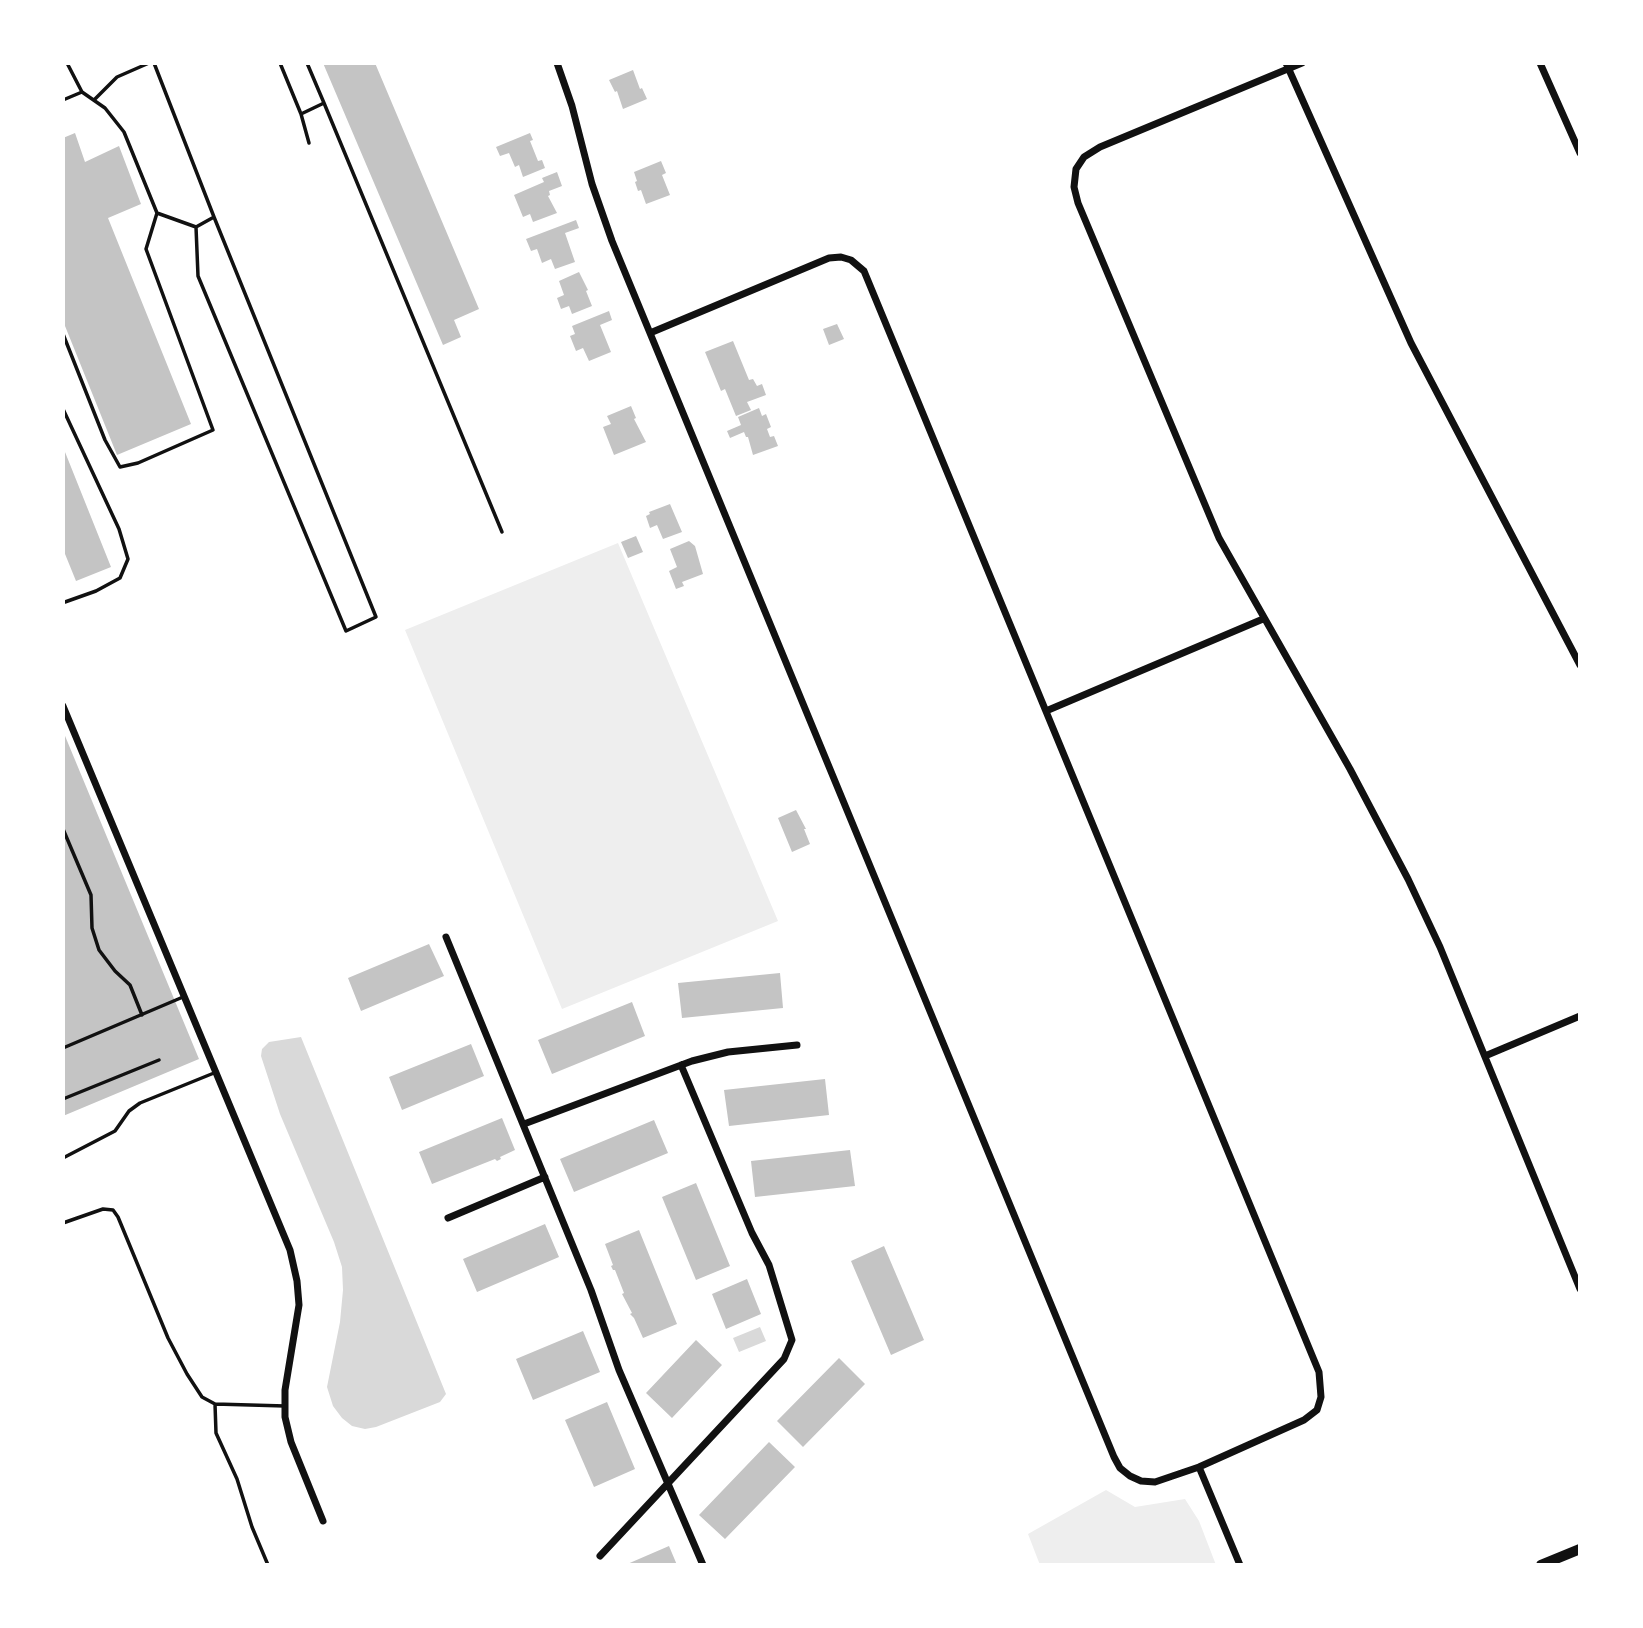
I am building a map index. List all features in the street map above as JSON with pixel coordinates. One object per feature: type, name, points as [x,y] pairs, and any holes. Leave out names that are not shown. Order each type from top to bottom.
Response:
[{"type":"street","points":[[557,63],[572,106],[592,184],[612,241],[1114,1457],[1120,1468],[1141,1481],[1155,1482],[1199,1466],[1304,1420],[1317,1410],[1321,1398],[1318,1372],[864,271],[850,260],[841,257],[829,258],[650,333]]},
{"type":"street","points":[[1302,63],[1287,66],[1100,146],[1084,157],[1076,169],[1074,187],[1078,204],[1219,538],[1263,620],[1318,710],[1408,879],[1440,947],[1580,1289]]},
{"type":"street","points":[[1540,63],[1580,153]]},
{"type":"street","points":[[1287,66],[1411,343],[1580,665]]},
{"type":"street","points":[[1046,711],[1263,620]]},
{"type":"street","points":[[63,706],[290,1250],[299,1305],[285,1406],[291,1442],[323,1521]]},
{"type":"street","points":[[446,937],[606,1328],[619,1370],[703,1565]]},
{"type":"street","points":[[1485,1056],[1580,1016]]},
{"type":"street","points":[[524,1124],[681,1065],[727,1052],[797,1045]]},
{"type":"street","points":[[600,1556],[784,1359],[792,1340],[769,1265],[752,1233],[681,1065]]},
{"type":"street","points":[[448,1218],[545,1177]]},
{"type":"street","points":[[1199,1466],[1240,1565]]},
{"type":"street","points":[[1541,1565],[1580,1549]]},
{"type":"lane","points":[[63,334],[105,440],[120,467],[138,463],[214,430],[146,249],[157,213],[124,132],[105,108],[82,92],[67,63]]},
{"type":"lane","points":[[94,100],[117,77],[152,63],[376,617],[346,631],[198,276],[195,227]]},
{"type":"lane","points":[[280,63],[301,114],[309,143]]},
{"type":"lane","points":[[307,63],[502,532]]},
{"type":"lane","points":[[63,100],[82,92]]},
{"type":"lane","points":[[301,114],[324,103]]},
{"type":"lane","points":[[157,213],[195,227],[214,217]]},
{"type":"lane","points":[[63,409],[119,529],[128,559],[120,579],[96,591],[64,600]]},
{"type":"lane","points":[[63,732],[72,728]]},
{"type":"lane","points":[[63,829],[91,895],[92,928],[99,950],[130,985],[142,1015]]},
{"type":"lane","points":[[63,1048],[183,997]]},
{"type":"lane","points":[[63,1099],[159,1060]]},
{"type":"lane","points":[[63,1158],[115,1131],[130,1111],[140,1103],[214,1073]]},
{"type":"lane","points":[[63,1223],[103,1209],[113,1210],[175,1350],[202,1397],[215,1404],[285,1406]]},
{"type":"lane","points":[[215,1404],[216,1433],[237,1479],[252,1527],[268,1565]]},
{"type":"shaded area","points":[[618,543],[778,921],[562,1009],[405,630]]},
{"type":"shaded area","points":[[301,1037],[446,1394],[440,1402],[365,1429],[352,1426],[342,1418],[333,1406],[327,1387],[340,1322],[342,1267],[280,1114],[261,1056],[262,1049],[269,1042]]},
{"type":"shaded area","points":[[760,1327],[766,1341],[739,1352],[733,1338]]},
{"type":"shaded area","points":[[1106,1490],[1135,1507],[1185,1499],[1199,1521],[1216,1565],[1040,1565],[1028,1534]]},
{"type":"building","points":[[323,63],[375,63],[479,309],[454,320],[461,337],[443,345]]},
{"type":"building","points":[[633,70],[647,99],[623,109],[617,91],[615,92],[609,80]]},
{"type":"building","points":[[75,133],[85,162],[119,146],[141,204],[108,218],[191,424],[117,455],[63,321],[63,138]]},
{"type":"building","points":[[530,133],[533,140],[530,141],[538,161],[542,160],[545,168],[523,177],[519,165],[515,167],[509,153],[500,156],[496,147]]},
{"type":"building","points":[[661,161],[666,173],[662,175],[670,195],[646,204],[641,190],[638,191],[634,172]]},
{"type":"building","points":[[557,172],[562,186],[549,191],[548,196],[557,213],[533,222],[530,214],[523,217],[514,195],[544,182],[542,178]]},
{"type":"building","points":[[576,220],[579,228],[565,233],[575,262],[555,269],[551,259],[542,263],[537,249],[531,251],[526,239]]},
{"type":"building","points":[[579,272],[592,306],[572,314],[569,306],[561,309],[557,298],[564,295],[559,281]]},
{"type":"building","points":[[609,311],[612,320],[600,325],[611,352],[589,361],[583,348],[576,351],[570,336],[575,334],[572,326]]},
{"type":"building","points":[[837,324],[844,339],[829,345],[823,329]]},
{"type":"building","points":[[733,341],[749,380],[753,379],[757,386],[762,384],[766,395],[747,402],[751,410],[736,416],[725,389],[721,391],[705,352]]},
{"type":"building","points":[[631,406],[636,418],[634,419],[646,442],[614,455],[603,427],[611,424],[607,416]]},
{"type":"building","points":[[759,408],[762,416],[766,414],[771,427],[767,429],[770,437],[774,436],[778,446],[753,455],[744,432],[730,438],[727,431],[741,425],[738,417]]},
{"type":"building","points":[[63,447],[111,567],[76,581],[63,549]]},
{"type":"building","points":[[670,504],[682,532],[663,539],[657,525],[650,528],[646,516],[649,512]]},
{"type":"building","points":[[636,536],[643,552],[628,558],[621,542]]},
{"type":"building","points":[[689,541],[695,546],[703,574],[682,582],[684,586],[676,589],[669,571],[677,567],[670,549]]},
{"type":"building","points":[[63,731],[199,1059],[63,1116]]},
{"type":"building","points":[[796,810],[810,844],[792,852],[778,818]]},
{"type":"building","points":[[429,944],[444,976],[361,1011],[348,978]]},
{"type":"building","points":[[780,973],[783,1008],[682,1018],[678,983]]},
{"type":"building","points":[[632,1002],[645,1036],[552,1074],[538,1040]]},
{"type":"building","points":[[471,1044],[484,1076],[402,1110],[389,1077]]},
{"type":"building","points":[[825,1079],[829,1115],[729,1126],[724,1090]]},
{"type":"building","points":[[502,1118],[515,1150],[497,1161],[495,1159],[432,1184],[419,1152]]},
{"type":"building","points":[[654,1120],[668,1153],[574,1192],[560,1159]]},
{"type":"building","points":[[850,1150],[855,1186],[755,1197],[751,1161]]},
{"type":"building","points":[[696,1183],[730,1266],[696,1280],[662,1197]]},
{"type":"building","points":[[545,1224],[559,1257],[477,1292],[463,1259]]},
{"type":"building","points":[[639,1230],[677,1324],[643,1338],[630,1314],[632,1313],[611,1266],[613,1265],[605,1244]]},
{"type":"building","points":[[884,1246],[924,1340],[891,1355],[851,1261]]},
{"type":"building","points":[[747,1279],[761,1314],[726,1329],[712,1294]]},
{"type":"building","points":[[583,1331],[600,1372],[533,1400],[516,1359]]},
{"type":"building","points":[[696,1340],[722,1365],[672,1418],[646,1393]]},
{"type":"building","points":[[839,1358],[865,1384],[803,1447],[777,1421]]},
{"type":"building","points":[[607,1402],[635,1469],[594,1487],[565,1420]]},
{"type":"building","points":[[769,1442],[795,1467],[725,1539],[699,1515]]},
{"type":"building","points":[[669,1546],[677,1565],[625,1565]]}]
